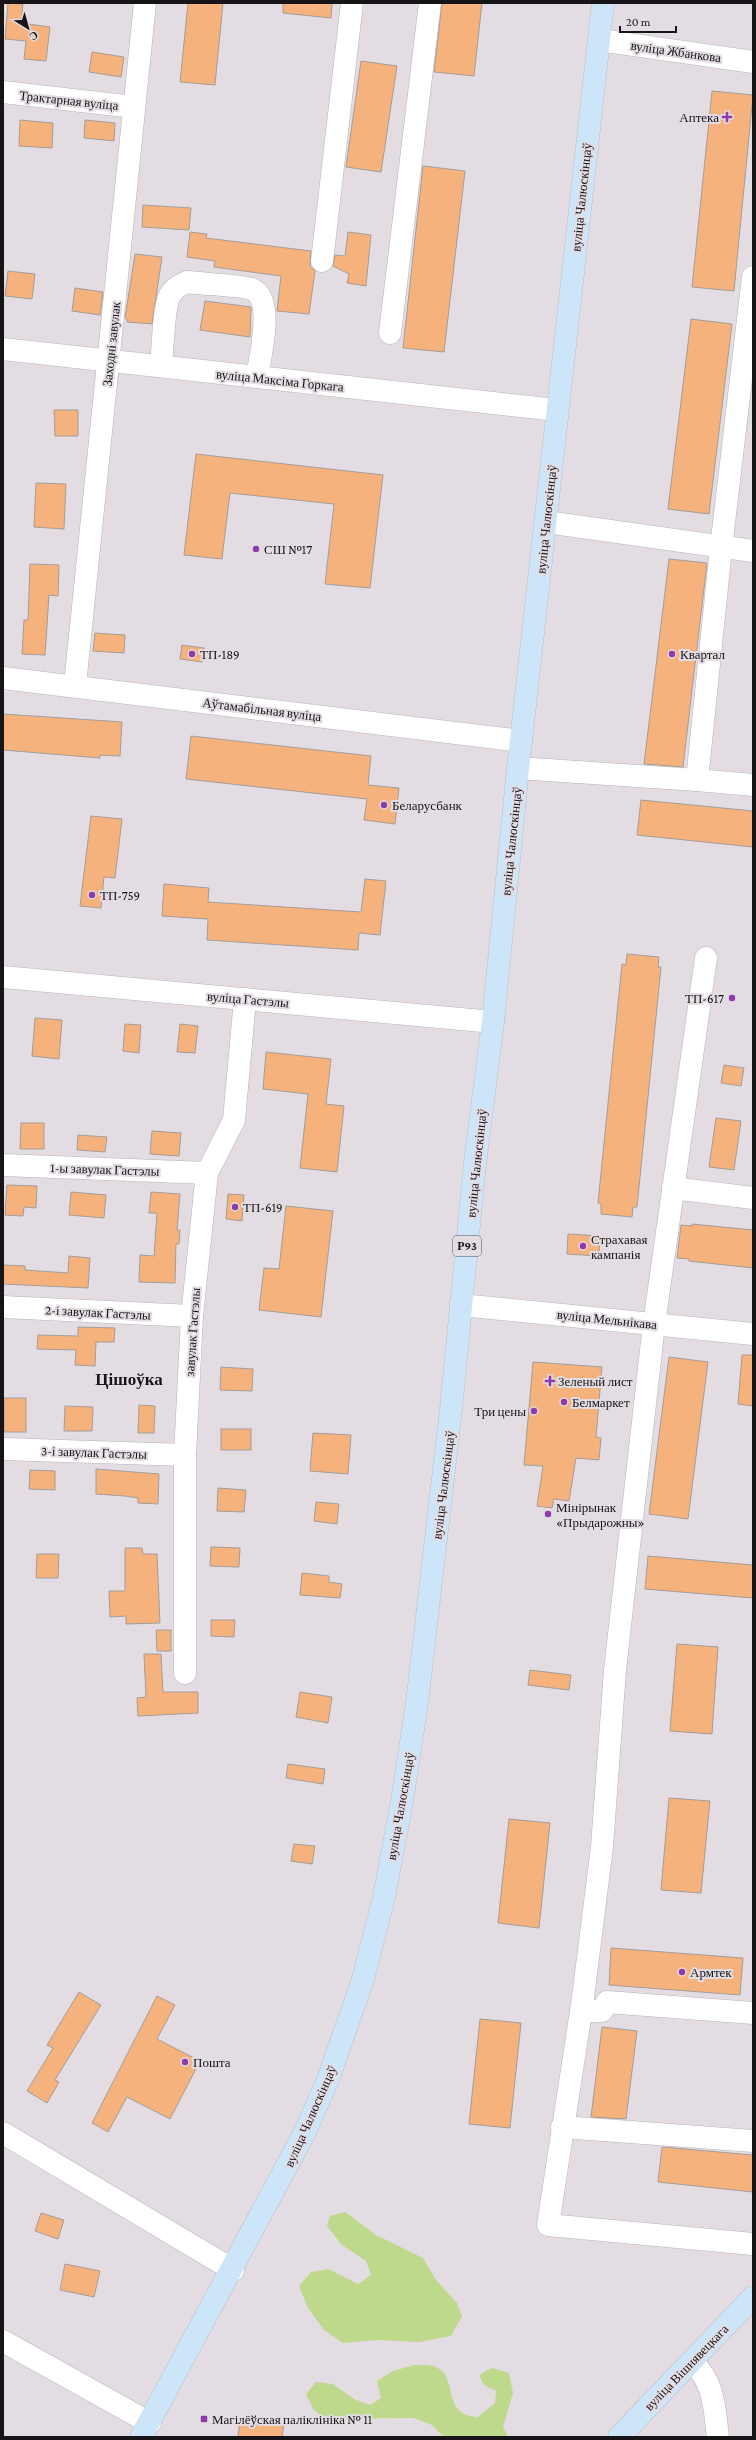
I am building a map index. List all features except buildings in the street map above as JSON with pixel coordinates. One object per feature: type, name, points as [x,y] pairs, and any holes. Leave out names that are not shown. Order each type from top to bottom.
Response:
[{"type":"main road","name":"вуліца Чалюскінцаў","points":[[146,2430],[233,2270],[305,2132],[329,2078],[363,1979],[384,1897],[402,1801],[417,1703],[452,1409],[475,1163],[493,1022],[518,768],[603,3]]},
{"type":"main road","name":"вуліца Вішнявецкага","points":[[619,2437],[753,2297]]},
{"type":"street","name":"Заходні завулак","points":[[75,685],[145,3]]},
{"type":"street","points":[[322,261],[352,3]]},
{"type":"street","points":[[390,333],[430,3]]},
{"type":"street","name":"вуліца Жбанкова","points":[[599,40],[753,62]]},
{"type":"street","name":"Трактарная вуліца","points":[[3,92],[134,107]]},
{"type":"street","points":[[698,780],[721,548],[753,278]]},
{"type":"street","points":[[161,366],[167,306],[170,295],[177,286],[187,282],[252,289],[261,297],[265,309],[257,377]]},
{"type":"street","name":"вуліца Максіма Горкага","points":[[3,349],[557,410]]},
{"type":"street","points":[[546,522],[721,548],[753,551]]},
{"type":"street","name":"Аўтамабільная вуліца","points":[[3,678],[75,685],[521,741]]},
{"type":"street","points":[[518,768],[753,785]]},
{"type":"street","points":[[706,958],[654,1324],[615,1670],[602,1847],[581,2011],[548,2225],[753,2244]]},
{"type":"street","name":"вуліца Гастэлы","points":[[3,977],[493,1022]]},
{"type":"street","name":"завулак Гастэлы","points":[[185,1673],[185,1455],[192,1316],[207,1173],[234,1120],[245,999]]},
{"type":"street","name":"1-ы завулак Гастэлы","points":[[3,1164],[207,1173]]},
{"type":"street","points":[[673,1188],[753,1198]]},
{"type":"street","name":"вуліца Мельнікава","points":[[461,1305],[753,1334]]},
{"type":"street","name":"2-і завулак Гастэлы","points":[[3,1308],[192,1316]]},
{"type":"street","name":"3-і завулак Гастэлы","points":[[3,1449],[185,1455]]},
{"type":"street","points":[[581,2011],[602,2011],[607,2002],[753,2013]]},
{"type":"street","points":[[562,2127],[753,2141]]},
{"type":"street","points":[[3,2133],[233,2270]]},
{"type":"street","points":[[3,2340],[146,2430]]},
{"type":"street","points":[[692,2361],[704,2373],[712,2392],[718,2437]]},
{"type":"green space","points":[[345,2212],[376,2235],[423,2258],[436,2280],[457,2303],[462,2316],[451,2336],[419,2342],[377,2340],[343,2343],[324,2330],[308,2308],[299,2286],[311,2272],[328,2269],[358,2284],[371,2275],[366,2261],[342,2245],[327,2226],[330,2216]]},
{"type":"green space","points":[[414,2365],[431,2365],[441,2370],[446,2377],[454,2403],[458,2410],[466,2415],[478,2417],[495,2403],[496,2391],[484,2385],[479,2375],[492,2368],[509,2373],[513,2393],[503,2427],[508,2437],[444,2437],[432,2425],[413,2418],[326,2419],[314,2410],[306,2394],[316,2382],[333,2384],[354,2399],[370,2405],[381,2398],[377,2381],[393,2371]]},
{"type":"place","name":"Аптека","points":[[727,117]]},
{"type":"place","name":"СШ №17","points":[[256,549]]},
{"type":"place","name":"ТП-189","points":[[192,654]]},
{"type":"place","name":"Квартал","points":[[672,654]]},
{"type":"place","name":"Беларусбанк","points":[[384,805]]},
{"type":"place","name":"ТП-759","points":[[92,895]]},
{"type":"place","name":"ТП-617","points":[[732,998]]},
{"type":"place","name":"ТП-619","points":[[235,1207]]},
{"type":"place","name":"Страхавая кампанія","points":[[583,1246]]},
{"type":"place","name":"Зеленый лист","points":[[550,1381]]},
{"type":"place","name":"Белмаркет","points":[[564,1402]]},
{"type":"place","name":"Три цены","points":[[534,1411]]},
{"type":"place","name":"Мінірынак «Прыдарожны»","points":[[548,1514]]},
{"type":"place","name":"Армтек","points":[[682,1972]]},
{"type":"place","name":"Пошта","points":[[185,2062]]},
{"type":"place","name":"Магілёўская паліклініка № 11","points":[[204,2419]]},
{"type":"district","name":"Цішоўка","points":[[129,1379]]}]
